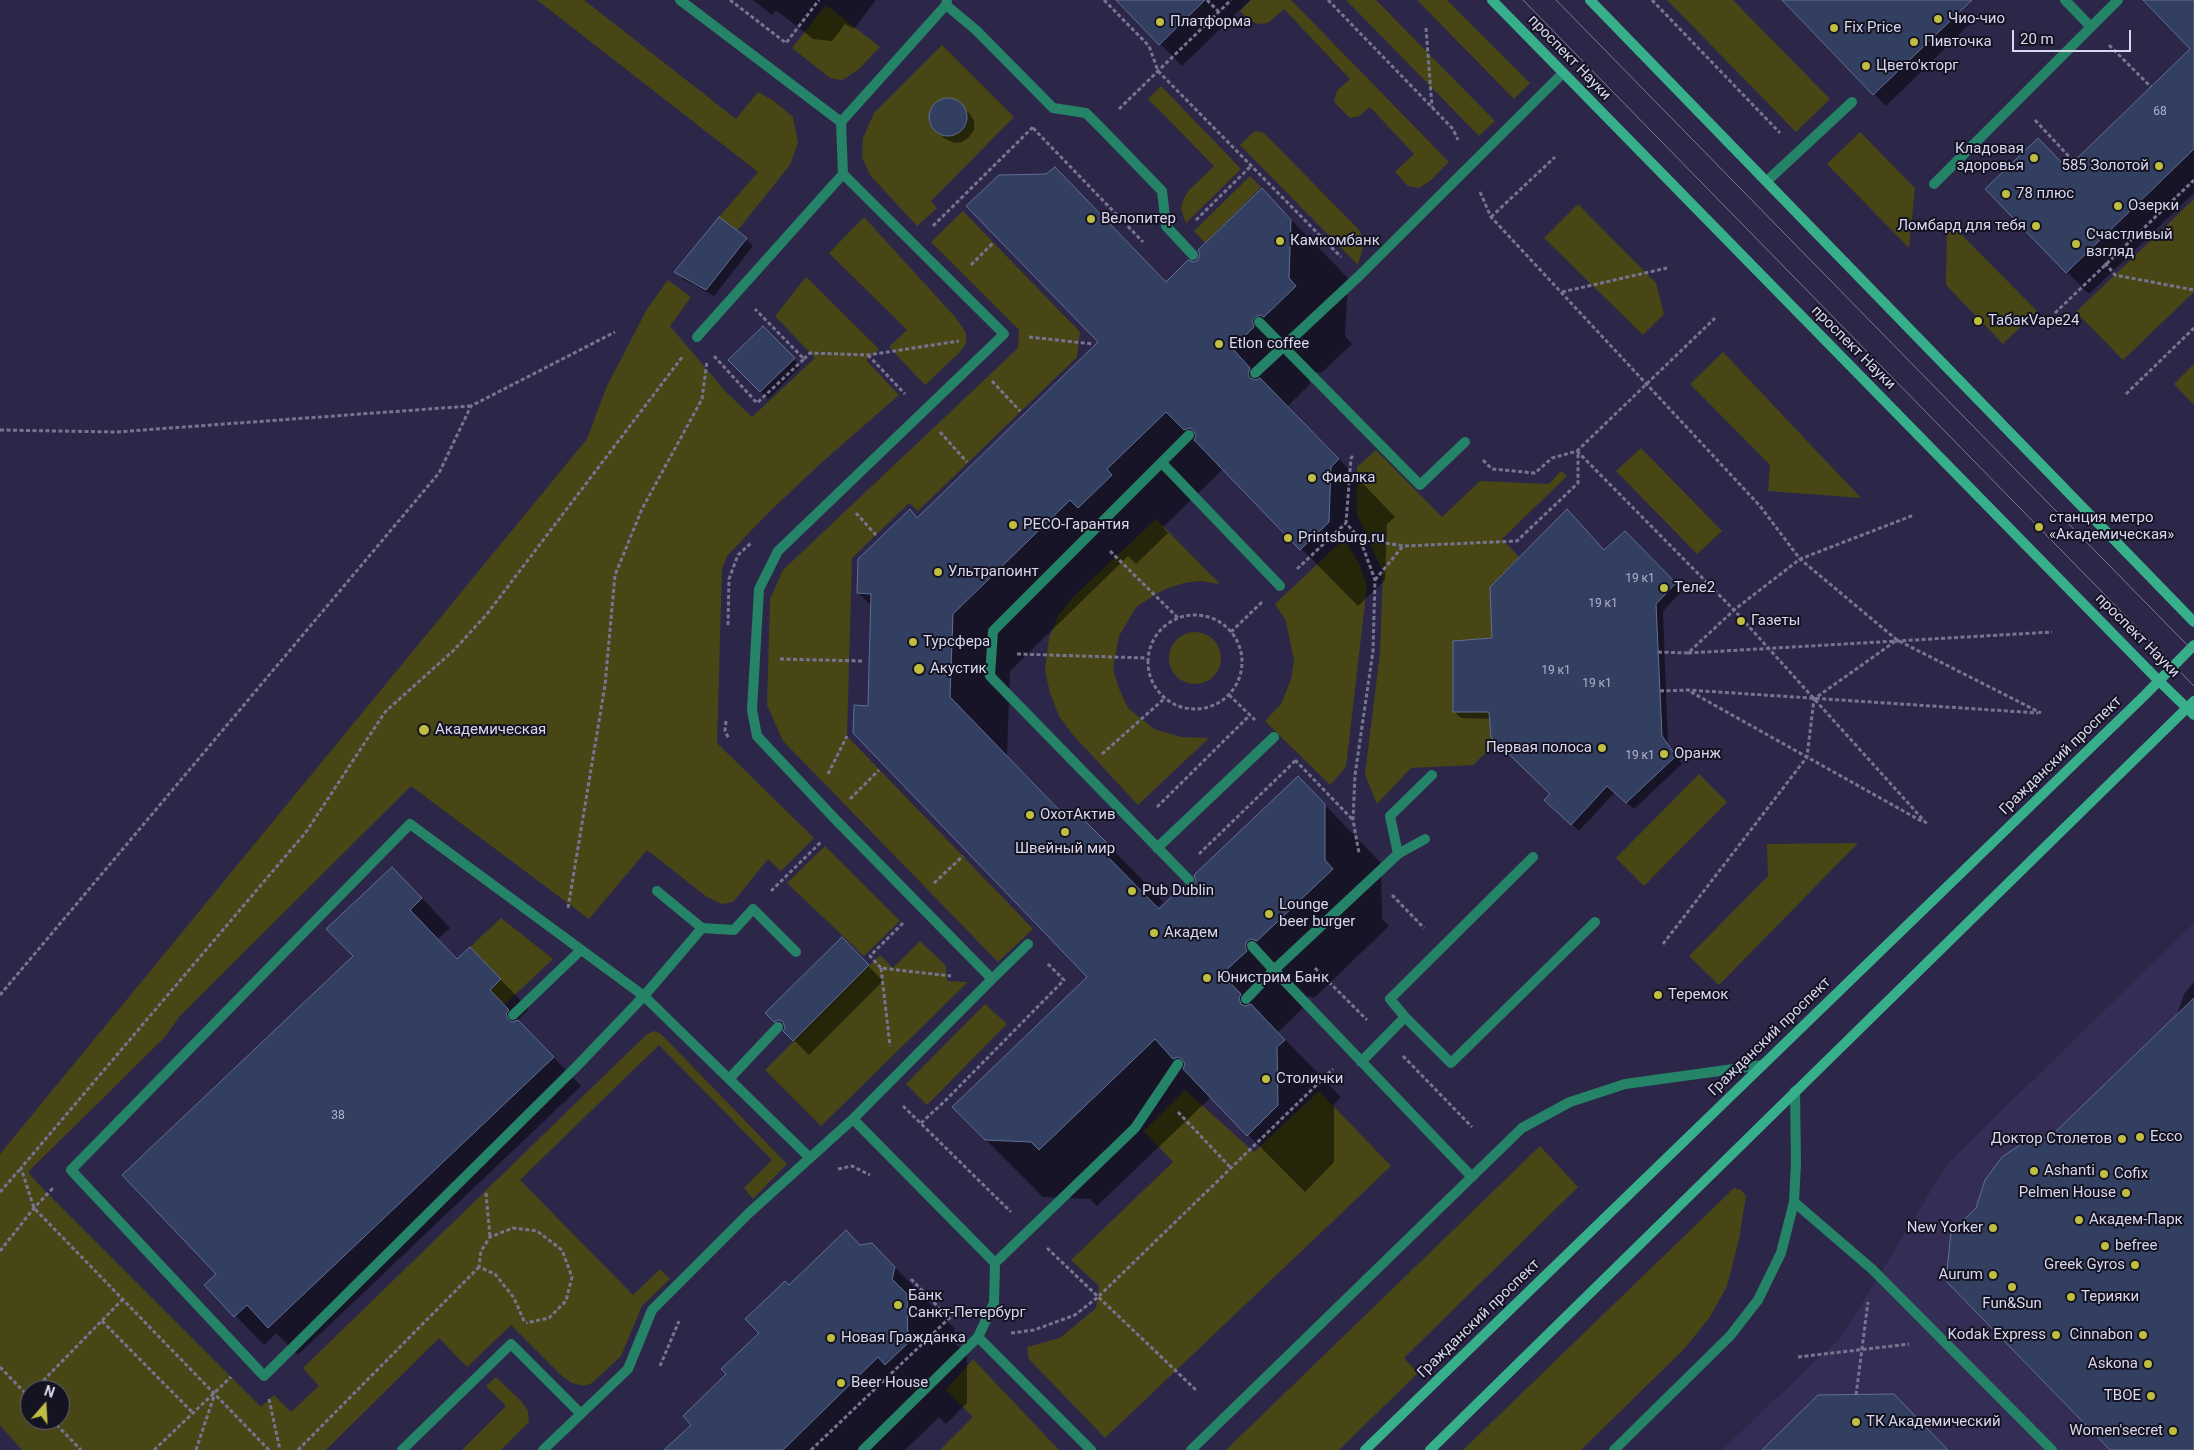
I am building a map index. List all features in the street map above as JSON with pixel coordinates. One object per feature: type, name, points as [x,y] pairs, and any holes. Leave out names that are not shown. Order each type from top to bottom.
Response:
[{"type":"main road","name":"проспект Науки","points":[[1492,0],[2159,681],[2192,708]]},
{"type":"main road","points":[[1590,0],[2194,622]]},
{"type":"main road","name":"Гражданский проспект","points":[[1365,1450],[2194,645]]},
{"type":"main road","points":[[1430,1450],[1795,1091],[2192,708]]},
{"type":"street","points":[[680,0],[841,122]]},
{"type":"street","points":[[2065,0],[2091,27]]},
{"type":"street","points":[[1934,184],[2118,0]]},
{"type":"street","points":[[992,979],[835,819],[757,736],[752,710],[759,589],[778,551],[1004,334],[843,174],[841,122],[946,2],[1053,108],[1086,113],[1101,128],[1162,191],[1166,226],[1193,255]]},
{"type":"street","points":[[1255,373],[1359,276],[1563,73]]},
{"type":"street","points":[[1767,181],[1852,102]]},
{"type":"street","points":[[697,337],[737,290],[843,174]]},
{"type":"street","points":[[1259,322],[1283,348],[1374,436],[1420,485],[1465,442]]},
{"type":"street","points":[[1189,435],[993,631],[990,676],[1189,880]]},
{"type":"street","points":[[1162,463],[1280,586]]},
{"type":"street","points":[[1158,848],[1274,737]]},
{"type":"street","points":[[1398,854],[1390,816],[1432,775]]},
{"type":"street","points":[[702,928],[644,996],[479,1164],[264,1376],[71,1170],[410,824],[644,996],[809,1157]]},
{"type":"street","points":[[1246,999],[1274,970],[1398,854],[1424,840]]},
{"type":"street","points":[[1533,857],[1390,999],[1405,1017],[1450,1063],[1595,922]]},
{"type":"street","points":[[657,890],[702,928],[734,930],[753,909],[796,952]]},
{"type":"street","points":[[543,1450],[628,1369],[652,1310],[749,1213],[853,1119],[1028,944]]},
{"type":"street","points":[[1252,946],[1472,1177]]},
{"type":"street","points":[[513,1015],[581,950]]},
{"type":"street","points":[[1361,1062],[1405,1017]]},
{"type":"street","points":[[728,1079],[778,1027]]},
{"type":"street","points":[[862,1450],[978,1337],[994,1303],[995,1263],[1135,1128],[1178,1064]]},
{"type":"street","points":[[1191,1450],[1522,1128],[1570,1102],[1625,1084],[1763,1065]]},
{"type":"street","points":[[1614,1450],[1730,1336],[1758,1300],[1781,1253],[1794,1202],[1796,1163],[1795,1091]]},
{"type":"street","points":[[853,1119],[995,1263]]},
{"type":"street","points":[[1794,1202],[1872,1269],[2052,1450]]},
{"type":"street","points":[[978,1337],[1091,1450]]},
{"type":"street","points":[[402,1450],[511,1344],[580,1413]]},
{"type":"path","points":[[730,0],[786,43],[819,0]]},
{"type":"path","points":[[1104,0],[1149,46],[1158,71],[1359,276]]},
{"type":"path","points":[[1206,0],[1219,12]]},
{"type":"path","points":[[1101,128],[1232,0]]},
{"type":"path","points":[[1328,0],[1453,129],[1490,217],[1760,506],[1800,559],[1897,640],[2041,713],[1688,690],[1660,691]]},
{"type":"path","points":[[1652,0],[1781,133]]},
{"type":"path","points":[[2091,27],[2152,87]]},
{"type":"path","points":[[1426,28],[1432,107]]},
{"type":"path","points":[[2018,102],[2074,162]]},
{"type":"path","points":[[915,244],[1053,108]]},
{"type":"path","points":[[1026,120],[1144,242]]},
{"type":"path","points":[[1490,217],[1555,157]]},
{"type":"path","points":[[1177,238],[1251,166]]},
{"type":"path","points":[[2055,313],[2194,180]]},
{"type":"path","points":[[953,283],[994,242]]},
{"type":"path","points":[[2105,264],[2115,275],[2194,290]]},
{"type":"path","points":[[1562,292],[1667,268]]},
{"type":"path","points":[[737,290],[804,358]]},
{"type":"path","points":[[1465,442],[1492,469],[1535,473],[1552,458],[1578,451],[1715,318]]},
{"type":"path","points":[[2126,394],[2194,328]]},
{"type":"path","points":[[0,430],[116,432],[471,406],[616,332]]},
{"type":"path","points":[[0,1192],[306,832],[385,712],[454,650],[486,614],[697,337],[757,403],[810,353],[868,355],[1004,334],[1093,344]]},
{"type":"path","points":[[560,935],[570,902],[595,756],[605,685],[615,574],[642,509],[702,399],[709,350]]},
{"type":"path","points":[[868,355],[906,395],[899,402]]},
{"type":"path","points":[[974,363],[1020,411]]},
{"type":"path","points":[[0,994],[439,473],[471,406]]},
{"type":"path","points":[[1355,775],[1373,651],[1375,580],[1360,539],[1346,523],[1351,458],[1374,436]]},
{"type":"path","points":[[1360,539],[1404,546],[1517,541],[1578,483],[1578,451]]},
{"type":"path","points":[[1578,451],[1734,610],[1927,824],[1688,690]]},
{"type":"path","points":[[1688,653],[1734,610],[1800,559],[1914,514]]},
{"type":"path","points":[[1092,533],[1178,618]]},
{"type":"path","points":[[728,628],[730,579],[738,556],[752,542]]},
{"type":"path","points":[[1375,580],[1404,546]]},
{"type":"path","points":[[1292,562],[1298,568]]},
{"type":"path","points":[[1199,615],[1215,619],[1228,629],[1237,641],[1242,655],[1241,670],[1236,685],[1229,695],[1215,705],[1200,709],[1185,709],[1171,703],[1151,681],[1146,658],[1156,634],[1168,623],[1178,618],[1199,615]]},
{"type":"path","points":[[1658,652],[1688,653],[2052,632]]},
{"type":"path","points":[[1663,944],[1807,757],[1814,699],[1897,640]]},
{"type":"path","points":[[992,653],[1146,658]]},
{"type":"path","points":[[755,658],[862,661]]},
{"type":"path","points":[[1083,771],[1165,698]]},
{"type":"path","points":[[726,712],[725,730],[733,746]]},
{"type":"path","points":[[1156,807],[1250,715]]},
{"type":"path","points":[[1181,872],[1296,761]]},
{"type":"path","points":[[921,1123],[1064,980],[1028,944]]},
{"type":"path","points":[[881,968],[891,1057],[903,1069]]},
{"type":"path","points":[[952,970],[953,976]]},
{"type":"path","points":[[978,1337],[1034,1330],[1076,1314],[1098,1297],[1334,1068]]},
{"type":"path","points":[[1158,1092],[1231,1168]]},
{"type":"path","points":[[479,1164],[487,1197],[490,1237]]},
{"type":"path","points":[[833,1170],[852,1166],[879,1179]]},
{"type":"path","points":[[21,1168],[34,1208],[269,1450]]},
{"type":"path","points":[[0,1251],[34,1208],[71,1170]]},
{"type":"path","points":[[298,1450],[479,1267],[481,1251],[490,1237],[513,1228],[538,1231],[562,1250],[572,1277],[566,1301],[549,1318],[525,1324],[514,1298],[495,1274],[479,1267]]},
{"type":"path","points":[[1856,1395],[1872,1269]]},
{"type":"path","points":[[911,1279],[949,1318]]},
{"type":"path","points":[[44,1380],[123,1299]]},
{"type":"path","points":[[812,1450],[965,1302]]},
{"type":"path","points":[[657,1374],[681,1318]]},
{"type":"path","points":[[102,1321],[194,1414]]},
{"type":"path","points":[[1798,1357],[1942,1340]]},
{"type":"path","points":[[154,1450],[248,1361]]},
{"type":"path","points":[[0,1368],[20,1387]]},
{"type":"path","points":[[264,1376],[280,1450]]},
{"type":"path","points":[[196,1450],[215,1394]]},
{"type":"path","points":[[62,1430],[81,1450]]},
{"type":"shaded area","points":[[537,0],[584,0],[736,119],[758,92],[774,101],[793,117],[798,143],[790,165],[737,231],[719,217],[758,172]]},
{"type":"shaded area","points":[[1251,0],[1291,0],[1449,162],[1430,181],[1419,188],[1408,186],[1395,172],[1414,154],[1370,107],[1359,116],[1350,118],[1334,102],[1337,91],[1350,79],[1284,9],[1268,23],[1258,24],[1249,20],[1240,11]]},
{"type":"shaded area","points":[[1346,0],[1376,0],[1495,121],[1479,136]]},
{"type":"shaded area","points":[[1417,0],[1447,0],[1530,83],[1514,99]]},
{"type":"shaded area","points":[[1667,0],[1733,0],[1830,99],[1796,132]]},
{"type":"shaded area","points":[[826,5],[880,47],[858,70],[842,80],[830,78],[792,48]]},
{"type":"shaded area","points":[[942,45],[1014,117],[931,201],[937,208],[917,226],[870,175],[862,157],[863,138],[874,113]]},
{"type":"shaded area","points":[[1161,86],[1241,169],[1186,223],[1181,209],[1183,200],[1189,190],[1214,166],[1148,99]]},
{"type":"shaded area","points":[[1255,131],[1264,133],[1360,231],[1364,243],[1358,265],[1240,145]]},
{"type":"shaded area","points":[[1860,132],[1915,188],[1909,248],[1827,164]]},
{"type":"shaded area","points":[[1250,176],[1261,187],[1205,243],[1194,231]]},
{"type":"shaded area","points":[[2194,199],[2194,292],[2123,360],[2076,312]]},
{"type":"shaded area","points":[[1578,204],[1656,283],[1664,314],[1643,335],[1544,238]]},
{"type":"shaded area","points":[[963,211],[1080,332],[1077,357],[918,511],[909,503],[852,558],[847,736],[1033,929],[998,962],[783,741],[767,705],[770,599],[783,570],[1018,348],[1019,330],[931,242]]},
{"type":"shaded area","points":[[864,217],[956,318],[966,333],[966,343],[961,351],[925,385],[889,347],[907,330],[829,253]]},
{"type":"shaded area","points":[[1947,220],[2037,311],[2003,344],[1946,285]]},
{"type":"shaded area","points":[[806,277],[879,349],[866,360],[899,395],[820,464],[768,513],[727,556],[722,569],[717,743],[814,838],[781,871],[768,859],[733,902],[722,904],[707,897],[647,850],[589,919],[411,786],[180,1016],[165,1037],[28,1172],[261,1407],[274,1395],[291,1412],[319,1386],[303,1368],[646,1035],[654,1031],[661,1034],[787,1164],[753,1199],[744,1188],[772,1160],[659,1045],[520,1180],[633,1295],[660,1269],[670,1279],[642,1306],[621,1356],[592,1383],[584,1386],[572,1383],[562,1376],[511,1325],[467,1367],[439,1338],[326,1450],[22,1450],[0,1425],[0,1154],[587,439],[607,386],[647,309],[668,280],[691,297],[670,326],[726,392],[752,417],[815,358],[775,316]]},
{"type":"shaded area","points":[[1723,352],[1861,498],[1768,491],[1770,465],[1690,384]]},
{"type":"shaded area","points":[[2194,364],[2194,405],[2174,384]]},
{"type":"shaded area","points":[[1641,448],[1722,531],[1697,554],[1616,471]]},
{"type":"shaded area","points":[[1376,450],[1442,517],[1480,481],[1549,484],[1561,471],[1567,476],[1502,539],[1519,557],[1490,587],[1492,638],[1453,641],[1453,711],[1489,712],[1491,737],[1497,742],[1473,765],[1411,768],[1377,804],[1365,775],[1380,652],[1383,572],[1357,515],[1357,467]]},
{"type":"shaded area","points":[[1156,519],[1220,584],[1200,581],[1184,583],[1163,590],[1136,607],[1119,636],[1113,670],[1128,708],[1154,729],[1181,737],[1209,738],[1138,805],[1073,735],[1059,716],[1050,693],[1045,671],[1049,638],[1058,616],[1072,598]]},
{"type":"shaded area","points":[[1344,539],[1359,563],[1367,586],[1346,767],[1330,785],[1265,721],[1281,704],[1291,680],[1294,661],[1286,621],[1275,604]]},
{"type":"shaded area","points":[[1195,632],[1205,634],[1213,640],[1219,648],[1221,658],[1219,668],[1213,676],[1205,682],[1195,684],[1185,682],[1177,676],[1171,668],[1169,658],[1171,648],[1177,640],[1185,634]]},
{"type":"shaded area","points":[[1699,774],[1727,802],[1644,886],[1616,858]]},
{"type":"shaded area","points":[[1858,843],[1719,985],[1689,956],[1768,876],[1767,844]]},
{"type":"shaded area","points":[[825,846],[900,921],[864,956],[787,883]]},
{"type":"shaded area","points":[[501,918],[553,959],[504,1005],[490,990],[501,979],[470,947]]},
{"type":"shaded area","points":[[2194,923],[2194,1450],[1722,1450],[1842,1336],[1948,1163]]},
{"type":"shaded area","points":[[920,941],[946,966],[947,981],[968,982],[821,1126],[765,1070],[880,955],[893,968]]},
{"type":"shaded area","points":[[985,1004],[1007,1024],[927,1105],[906,1084]]},
{"type":"shaded area","points":[[1185,1090],[1254,1152],[1319,1091],[1391,1166],[1105,1438],[1029,1359],[1027,1347],[1060,1338],[1096,1308],[1099,1286],[1071,1260],[1173,1162],[1144,1131]]},
{"type":"shaded area","points":[[1540,1146],[1578,1187],[1404,1358],[1418,1373],[1339,1450],[1226,1450]]},
{"type":"shaded area","points":[[1734,1188],[1741,1190],[1746,1196],[1739,1239],[1727,1286],[1710,1317],[1685,1348],[1581,1450],[1463,1450]]},
{"type":"shaded area","points":[[973,1359],[1059,1450],[940,1450],[973,1417],[946,1390]]},
{"type":"shaded area","points":[[496,1377],[522,1402],[528,1411],[529,1422],[501,1450],[462,1450],[506,1406],[486,1386]]},
{"type":"building","name":"Платформа","points":[[1116,0],[1205,0],[1159,45]]},
{"type":"building","points":[[1782,0],[1972,0],[1873,95]]},
{"type":"building","points":[[2143,0],[2194,0],[2194,149],[2066,273],[1985,189],[2038,138],[2067,168],[2190,49]]},
{"type":"building","points":[[948,98],[955,99],[961,104],[966,110],[966,124],[961,130],[955,135],[948,136],[941,135],[935,130],[930,124],[929,117],[930,110],[935,104],[941,99]]},
{"type":"building","points":[[1055,167],[1166,282],[1188,260],[1194,262],[1198,260],[1200,254],[1198,250],[1262,188],[1291,220],[1289,278],[1296,286],[1264,317],[1260,315],[1255,317],[1252,321],[1254,327],[1232,348],[1250,368],[1248,374],[1250,378],[1256,380],[1260,378],[1339,459],[1331,467],[1329,522],[1300,550],[1194,440],[1196,436],[1194,431],[1190,428],[1184,430],[1166,412],[1107,469],[1112,475],[1078,508],[1070,500],[953,614],[950,697],[1066,817],[1074,810],[1108,844],[1101,850],[1159,909],[1184,885],[1188,887],[1193,885],[1196,881],[1194,875],[1298,776],[1325,804],[1325,860],[1333,869],[1257,941],[1251,939],[1247,941],[1245,947],[1247,951],[1222,974],[1241,994],[1239,998],[1241,1004],[1245,1006],[1251,1004],[1285,1040],[1277,1047],[1278,1105],[1247,1136],[1183,1069],[1185,1064],[1182,1059],[1178,1057],[1173,1059],[1155,1039],[1039,1150],[1031,1142],[985,1140],[952,1107],[1087,977],[853,733],[854,705],[868,706],[871,594],[857,593],[858,559],[910,509],[917,518],[1098,342],[966,206],[999,175],[1046,174]]},
{"type":"building","points":[[719,217],[747,238],[706,290],[674,272]]},
{"type":"building","points":[[763,326],[795,358],[760,392],[728,360]]},
{"type":"building","points":[[1567,509],[1604,550],[1625,531],[1676,583],[1656,604],[1662,736],[1676,756],[1626,803],[1607,786],[1571,825],[1544,800],[1550,794],[1491,737],[1489,712],[1453,712],[1453,641],[1492,638],[1490,587]]},
{"type":"building","points":[[392,867],[422,898],[410,910],[457,959],[470,947],[501,979],[490,990],[509,1010],[506,1014],[508,1019],[512,1022],[518,1020],[554,1057],[268,1328],[247,1305],[234,1317],[204,1285],[216,1274],[122,1175],[353,956],[326,929]]},
{"type":"building","points":[[842,937],[869,965],[793,1041],[783,1031],[785,1028],[783,1022],[779,1020],[774,1022],[765,1013]]},
{"type":"building","name":"Академ-Парк","points":[[2194,998],[2194,1450],[2110,1450],[1946,1281],[1951,1232],[1976,1208],[1985,1180],[2002,1157],[2026,1141],[2051,1136]]},
{"type":"building","name":"Новая Гражданка","points":[[846,1230],[860,1245],[872,1243],[895,1267],[892,1279],[907,1294],[908,1343],[885,1365],[878,1357],[783,1450],[664,1450],[691,1425],[683,1416],[726,1374],[721,1369],[759,1333],[745,1319],[785,1281],[789,1285]]},
{"type":"building","name":"ТК Академический","points":[[1894,1394],[1948,1450],[1762,1450],[1818,1395]]},
{"type":"tram line","points":[[1523,0],[2194,686]]},
{"type":"tram line","points":[[1556,0],[2194,652]]},
{"type":"place","name":"Чио-чио","points":[[1938,19]]},
{"type":"place","name":"Платформа","points":[[1160,22]]},
{"type":"place","name":"Fix Price","points":[[1834,28]]},
{"type":"place","name":"Пивточка","points":[[1914,42]]},
{"type":"place","name":"Цвето'кторг","points":[[1866,66]]},
{"type":"place","name":"Кладовая здоровья","points":[[2034,158]]},
{"type":"place","name":"585 Золотой","points":[[2159,166]]},
{"type":"place","name":"78 плюс","points":[[2006,194]]},
{"type":"place","name":"Озерки","points":[[2118,206]]},
{"type":"place","name":"Велопитер","points":[[1091,219]]},
{"type":"place","name":"Ломбард для тебя","points":[[2036,226]]},
{"type":"place","name":"Камкомбанк","points":[[1280,241]]},
{"type":"place","name":"Счастливый взгляд","points":[[2076,244]]},
{"type":"place","name":"ТабакVape24","points":[[1978,321]]},
{"type":"place","name":"Etlon coffee","points":[[1219,344]]},
{"type":"place","name":"Фиалка","points":[[1312,478]]},
{"type":"place","name":"РЕСО-Гарантия","points":[[1013,525]]},
{"type":"place","name":"станция метро «Академическая»","points":[[2039,527]]},
{"type":"place","name":"Printsburg.ru","points":[[1288,538]]},
{"type":"place","name":"Ультрапоинт","points":[[938,572]]},
{"type":"place","name":"Теле2","points":[[1664,588]]},
{"type":"place","name":"Газеты","points":[[1741,621]]},
{"type":"place","name":"Турсфера","points":[[913,642]]},
{"type":"place","name":"Акустик","points":[[919,669]]},
{"type":"place","name":"Академическая","points":[[424,730]]},
{"type":"place","name":"Первая полоса","points":[[1602,748]]},
{"type":"place","name":"Оранж","points":[[1664,754]]},
{"type":"place","name":"ОхотАктив","points":[[1030,815]]},
{"type":"place","name":"Швейный мир","points":[[1065,832]]},
{"type":"place","name":"Pub Dublin","points":[[1132,891]]},
{"type":"place","name":"Lounge beer burger","points":[[1269,914]]},
{"type":"place","name":"Академ","points":[[1154,933]]},
{"type":"place","name":"Юнистрим Банк","points":[[1207,978]]},
{"type":"place","name":"Теремок","points":[[1658,995]]},
{"type":"place","name":"Столички","points":[[1266,1079]]},
{"type":"place","name":"Ecco","points":[[2140,1137]]},
{"type":"place","name":"Доктор Столетов","points":[[2122,1139]]},
{"type":"place","name":"Ashanti","points":[[2034,1171]]},
{"type":"place","name":"Cofix","points":[[2104,1174]]},
{"type":"place","name":"Pelmen House","points":[[2126,1193]]},
{"type":"place","name":"Академ-Парк","points":[[2079,1220]]},
{"type":"place","name":"New Yorker","points":[[1993,1228]]},
{"type":"place","name":"befree","points":[[2105,1246]]},
{"type":"place","name":"Greek Gyros","points":[[2135,1265]]},
{"type":"place","name":"Aurum","points":[[1993,1275]]},
{"type":"place","name":"Fun&Sun","points":[[2012,1287]]},
{"type":"place","name":"Терияки","points":[[2071,1297]]},
{"type":"place","name":"Банк Санкт-Петербург","points":[[898,1305]]},
{"type":"place","name":"Kodak Express","points":[[2056,1335]]},
{"type":"place","name":"Cinnabon","points":[[2143,1335]]},
{"type":"place","name":"Новая Гражданка","points":[[831,1338]]},
{"type":"place","name":"Askona","points":[[2148,1364]]},
{"type":"place","name":"Beer House","points":[[841,1383]]},
{"type":"place","name":"ТВОЕ","points":[[2151,1396]]},
{"type":"place","name":"ТК Академический","points":[[1856,1422]]},
{"type":"place","name":"Women'secret","points":[[2173,1431]]}]
